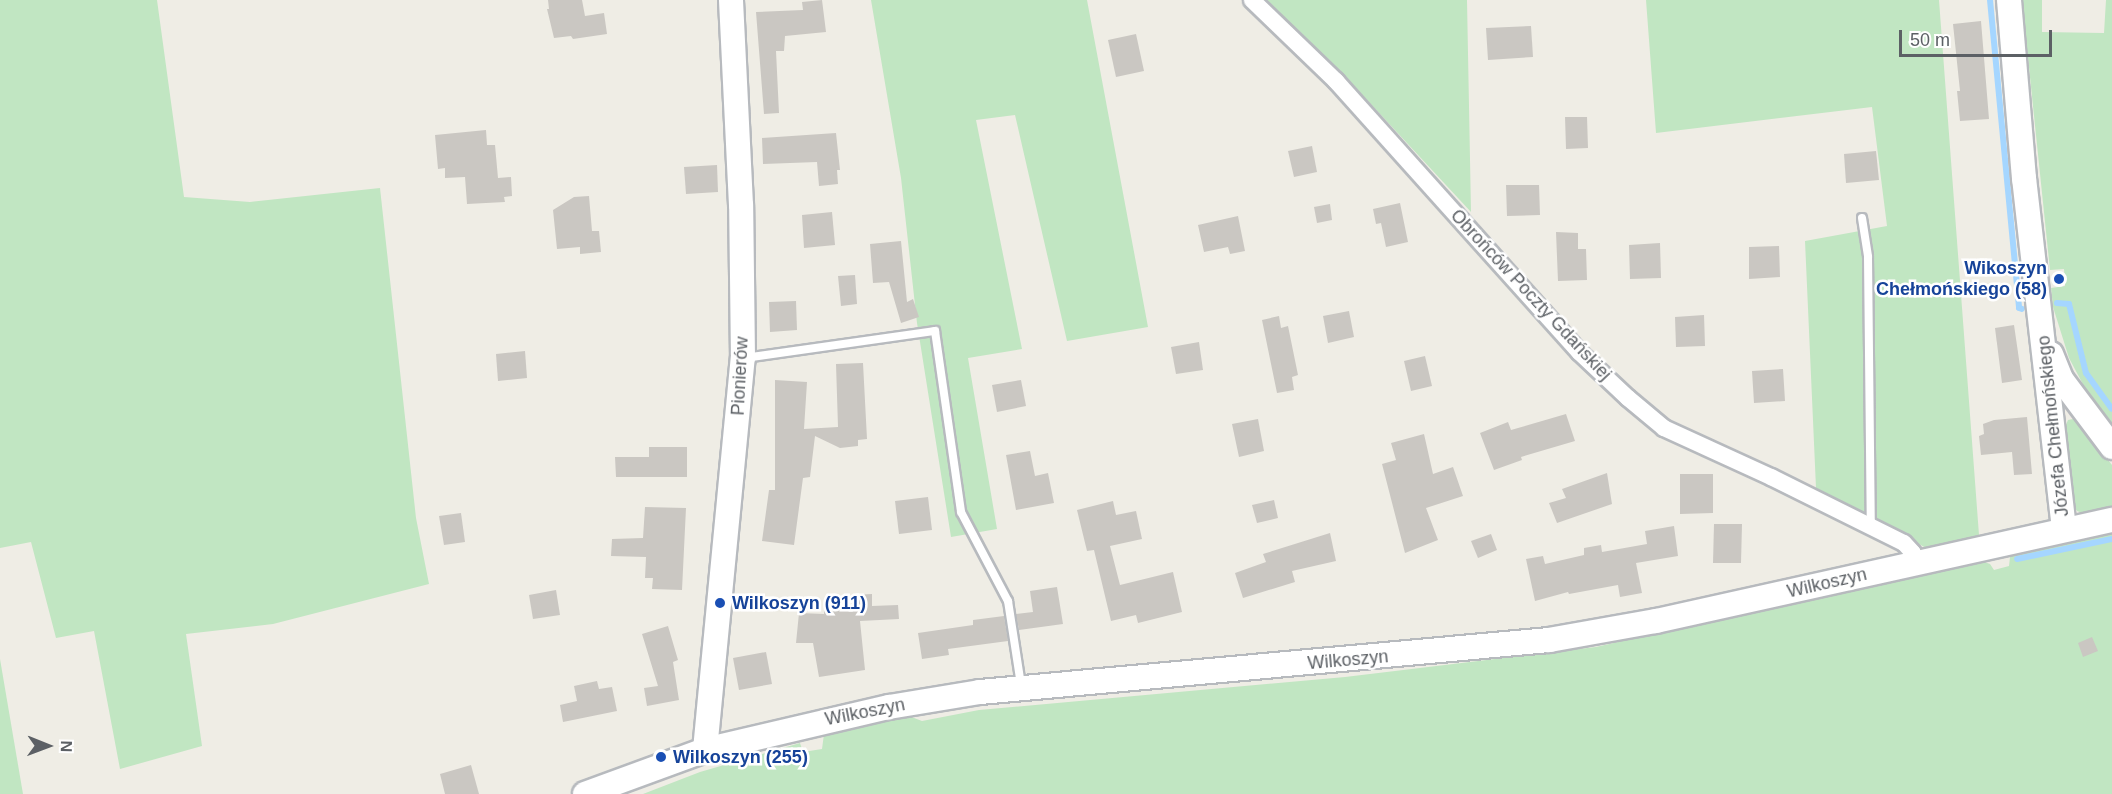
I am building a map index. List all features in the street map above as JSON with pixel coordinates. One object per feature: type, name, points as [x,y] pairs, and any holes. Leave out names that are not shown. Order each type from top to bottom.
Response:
[{"type":"street","name":"Pionierów","points":[[705,750],[743,358],[741,205],[731,0]]},
{"type":"street","name":"Obrońców Poczty Gdańskiej","points":[[1252,0],[1336,81],[1579,352],[1628,398],[1664,428],[1772,477],[1904,543],[1913,553],[1916,563]]},
{"type":"street","name":"Józefa Chełmońskiego","points":[[2009,0],[2017,105],[2064,530]]},
{"type":"street","name":"Józefa Chełmońskiego","points":[[2042,323],[2061,379],[2112,447]]},
{"type":"street","name":"Wilkoszyn","points":[[585,794],[705,750],[869,711],[945,697],[1021,688],[1548,640],[1656,621],[2112,520]]},
{"type":"lane","points":[[1862,218],[1868,257],[1871,526]]},
{"type":"lane","points":[[743,358],[935,331],[961,512],[1008,601],[1021,688]]},
{"type":"green space","points":[[0,0],[157,0],[184,197],[250,202],[380,188],[416,518],[429,584],[273,624],[186,634],[202,746],[120,769],[94,631],[56,638],[31,542],[0,548]]},
{"type":"green space","points":[[871,0],[1087,0],[1148,327],[1067,341],[1015,115],[976,120],[1022,349],[968,358],[997,529],[951,537],[917,323],[901,178]]},
{"type":"green space","points":[[1264,0],[1467,0],[1471,212],[1354,86]]},
{"type":"green space","points":[[1646,0],[1939,0],[1979,535],[1928,549],[1816,488],[1805,241],[1887,226],[1872,107],[1656,133]]},
{"type":"green space","points":[[2022,0],[2042,0],[2042,32],[2104,33],[2106,0],[2112,0],[2112,423],[2085,388],[2069,358],[2053,307],[2051,288],[2065,286],[2064,269],[2050,270]]},
{"type":"green space","points":[[2073,419],[2080,424],[2112,465],[2112,509],[2085,514],[2077,511],[2072,504],[2065,427],[2068,420]]},
{"type":"green space","points":[[2112,531],[2112,794],[643,794],[700,772],[800,743],[803,752],[822,749],[824,734],[901,713],[922,721],[979,710],[1345,677],[1596,647],[1979,560],[1990,564],[1994,570],[2009,566],[2010,557],[2016,551]]},
{"type":"green space","points":[[0,659],[23,794],[0,794]]},
{"type":"building","points":[[548,0],[582,0],[585,16],[604,13],[607,34],[573,39],[571,36],[554,38],[547,9],[549,9]]},
{"type":"building","points":[[822,0],[826,32],[785,36],[784,51],[776,51],[779,113],[764,114],[756,12],[803,10],[802,2]]},
{"type":"building","points":[[1981,21],[1989,119],[1960,121],[1957,91],[1960,91],[1953,24]]},
{"type":"building","points":[[1531,26],[1533,57],[1488,60],[1486,28]]},
{"type":"building","points":[[1136,34],[1144,71],[1116,77],[1108,40]]},
{"type":"building","points":[[1565,117],[1587,117],[1588,148],[1566,149]]},
{"type":"building","points":[[486,130],[487,145],[495,145],[498,178],[511,177],[512,196],[504,197],[505,202],[467,204],[465,177],[445,178],[445,168],[438,169],[435,135]]},
{"type":"building","points":[[836,133],[840,170],[837,170],[838,184],[819,186],[817,162],[763,164],[762,138]]},
{"type":"building","points":[[1312,146],[1317,172],[1294,177],[1288,151]]},
{"type":"building","points":[[1876,151],[1879,180],[1846,183],[1844,154]]},
{"type":"building","points":[[717,165],[718,192],[686,194],[684,167]]},
{"type":"building","points":[[1506,185],[1539,185],[1540,215],[1507,216]]},
{"type":"building","points":[[589,196],[592,231],[599,231],[601,252],[580,254],[580,247],[557,249],[553,210],[574,197]]},
{"type":"building","points":[[1400,203],[1408,242],[1386,247],[1381,223],[1376,224],[1373,209]]},
{"type":"building","points":[[1330,204],[1332,220],[1317,223],[1314,207]]},
{"type":"building","points":[[832,212],[835,245],[804,248],[802,215]]},
{"type":"building","points":[[1238,216],[1245,251],[1230,254],[1228,247],[1204,252],[1198,225]]},
{"type":"building","points":[[1556,232],[1578,233],[1578,249],[1586,249],[1587,280],[1558,281]]},
{"type":"building","points":[[901,241],[907,302],[913,299],[919,317],[901,323],[889,282],[873,283],[870,244]]},
{"type":"building","points":[[1660,243],[1661,278],[1630,279],[1629,245]]},
{"type":"building","points":[[1779,246],[1780,277],[1749,279],[1749,247]]},
{"type":"building","points":[[855,275],[857,304],[841,306],[838,276]]},
{"type":"building","points":[[796,301],[797,330],[770,332],[769,302]]},
{"type":"building","points":[[1349,311],[1354,337],[1328,343],[1323,316]]},
{"type":"building","points":[[1704,315],[1705,346],[1676,347],[1675,317]]},
{"type":"building","points":[[1279,316],[1281,328],[1288,326],[1298,375],[1292,377],[1294,390],[1277,393],[1262,320]]},
{"type":"building","points":[[2014,325],[2022,380],[2002,383],[1995,328]]},
{"type":"building","points":[[1199,342],[1203,370],[1176,374],[1171,347]]},
{"type":"building","points":[[525,351],[527,378],[498,381],[496,354]]},
{"type":"building","points":[[1425,356],[1432,386],[1411,391],[1404,361]]},
{"type":"building","points":[[863,363],[867,439],[858,440],[858,446],[840,448],[815,436],[810,477],[803,478],[794,545],[762,541],[769,490],[775,490],[775,380],[807,382],[804,429],[838,427],[836,364]]},
{"type":"building","points":[[1783,369],[1785,401],[1754,403],[1752,371]]},
{"type":"building","points":[[1021,380],[1026,406],[997,412],[992,385]]},
{"type":"building","points":[[1566,414],[1575,441],[1521,457],[1522,460],[1494,470],[1480,433],[1508,422],[1511,430]]},
{"type":"building","points":[[2027,417],[2032,474],[2014,475],[2012,452],[1981,455],[1979,436],[1984,434],[1983,424],[1994,420]]},
{"type":"building","points":[[1258,419],[1264,451],[1239,457],[1232,424]]},
{"type":"building","points":[[1424,434],[1433,474],[1453,467],[1463,496],[1426,508],[1438,540],[1405,553],[1382,464],[1396,460],[1391,443]]},
{"type":"building","points":[[649,447],[687,447],[687,477],[616,477],[615,457],[649,457]]},
{"type":"building","points":[[1030,451],[1035,476],[1048,473],[1054,503],[1016,510],[1006,455]]},
{"type":"building","points":[[1607,473],[1612,504],[1557,523],[1549,503],[1566,498],[1562,489]]},
{"type":"building","points":[[1680,474],[1713,474],[1713,513],[1680,514]]},
{"type":"building","points":[[928,497],[932,530],[899,534],[895,501]]},
{"type":"building","points":[[1274,500],[1278,518],[1257,523],[1252,505]]},
{"type":"building","points":[[1113,501],[1116,515],[1136,511],[1142,539],[1110,546],[1120,585],[1173,572],[1182,612],[1138,623],[1136,615],[1111,621],[1094,550],[1087,551],[1077,510]]},
{"type":"building","points":[[645,507],[686,508],[682,590],[652,589],[653,578],[645,578],[646,557],[611,556],[612,539],[643,538]]},
{"type":"building","points":[[461,513],[465,542],[444,545],[439,516]]},
{"type":"building","points":[[1714,524],[1742,524],[1741,563],[1713,563]]},
{"type":"building","points":[[1674,526],[1678,556],[1636,563],[1642,593],[1620,597],[1618,585],[1569,594],[1568,592],[1535,601],[1526,559],[1543,556],[1545,564],[1584,555],[1584,548],[1601,545],[1602,552],[1647,544],[1645,531]]},
{"type":"building","points":[[1330,533],[1336,561],[1292,571],[1295,582],[1243,598],[1235,573],[1266,562],[1263,554]]},
{"type":"building","points":[[1491,534],[1497,550],[1478,558],[1471,541]]},
{"type":"building","points":[[1057,587],[1063,624],[1019,630],[1016,614],[1033,612],[1030,591]]},
{"type":"building","points":[[556,590],[560,615],[533,619],[529,595]]},
{"type":"building","points":[[872,594],[872,606],[898,605],[899,619],[860,621],[865,670],[819,677],[813,643],[796,643],[799,613],[824,614],[824,606],[853,606],[853,595]]},
{"type":"building","points":[[1004,616],[1008,641],[948,649],[949,655],[922,659],[918,633],[973,625],[973,620]]},
{"type":"building","points":[[668,626],[678,660],[673,662],[679,700],[647,706],[644,688],[658,686],[642,634]]},
{"type":"building","points":[[2092,637],[2098,651],[2083,657],[2078,643]]},
{"type":"building","points":[[766,652],[772,684],[739,690],[733,658]]},
{"type":"building","points":[[597,681],[599,689],[612,687],[617,711],[563,722],[560,705],[577,701],[574,686]]},
{"type":"building","points":[[471,765],[479,794],[445,794],[440,774]]},
{"type":"waterway","points":[[1990,0],[2019,308],[2022,309]]},
{"type":"waterway","points":[[2057,303],[2069,304],[2086,373],[2112,409]]},
{"type":"waterway","points":[[2017,559],[2112,539]]},
{"type":"place","name":"Wikoszyn Chełmońskiego (58)","points":[[2059,279]]},
{"type":"place","name":"Wilkoszyn (911)","points":[[720,603]]},
{"type":"place","name":"Wilkoszyn (255)","points":[[661,757]]}]
